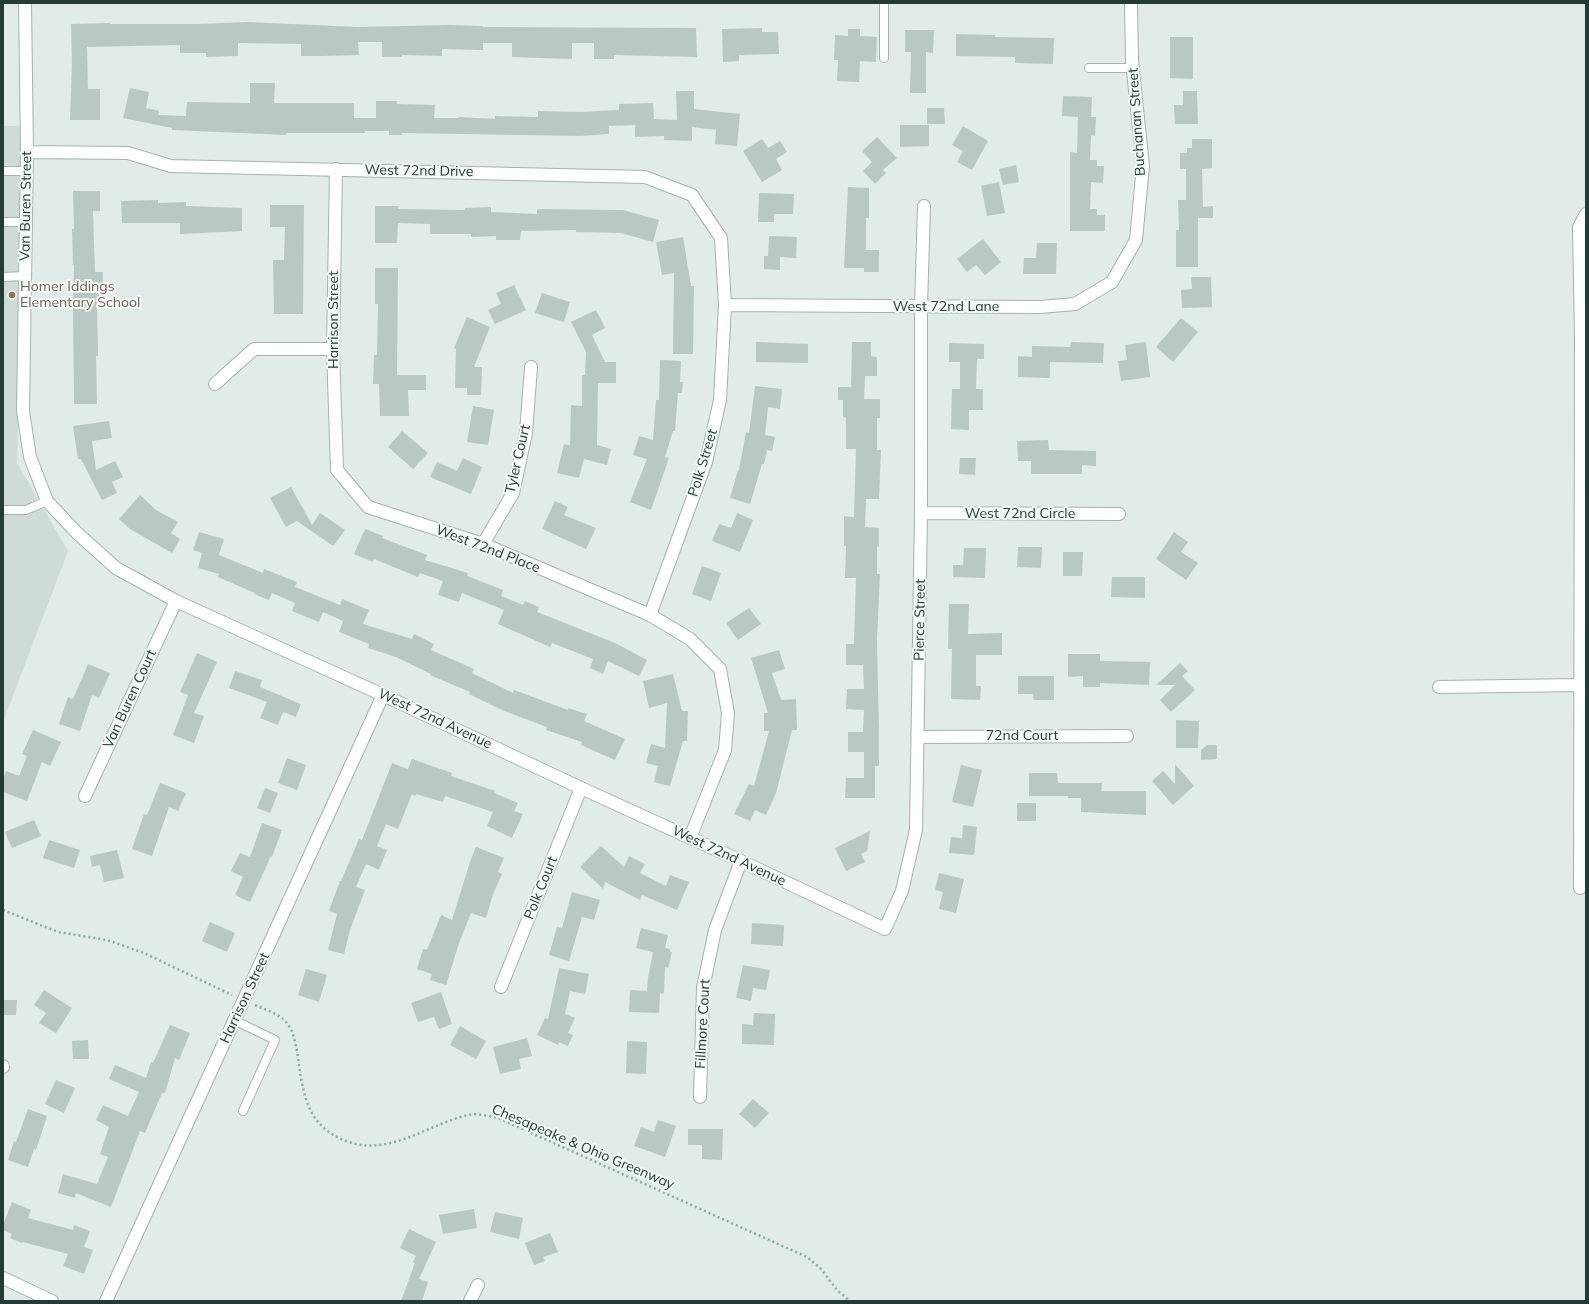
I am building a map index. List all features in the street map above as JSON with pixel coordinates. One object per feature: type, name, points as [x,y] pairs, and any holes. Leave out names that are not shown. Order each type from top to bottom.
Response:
[{"type":"street","name":"Van Buren Street","points":[[25,3],[27,152],[23,412],[30,457]]},
{"type":"street","name":"Buchanan Street","points":[[1131,3],[1133,68],[1142,166],[1136,240]]},
{"type":"street","name":"West 72nd Drive","points":[[27,152],[128,153],[171,166],[645,177],[692,195],[721,238],[725,305]]},
{"type":"street","name":"Harrison Street","points":[[336,169],[333,349],[337,470]]},
{"type":"street","name":"Pierce Street","points":[[885,929],[902,891],[916,830],[924,206]]},
{"type":"street","points":[[1580,888],[1581,338],[1579,228],[1586,214]]},
{"type":"street","name":"West 72nd Lane","points":[[725,305],[1040,307],[1075,304],[1112,282],[1136,240]]},
{"type":"street","name":"Polk Street","points":[[650,616],[706,462],[720,400],[725,305]]},
{"type":"street","points":[[215,384],[254,349],[333,349]]},
{"type":"street","name":"Tyler Court","points":[[483,544],[513,494],[526,433],[531,367]]},
{"type":"street","name":"West 72nd Avenue","points":[[30,457],[47,501],[77,533],[116,568],[176,601],[383,695],[690,838],[741,860],[885,929]]},
{"type":"street","name":"West 72nd Place","points":[[337,470],[368,507],[483,544],[650,616]]},
{"type":"street","name":"West 72nd Circle","points":[[921,513],[1119,514]]},
{"type":"street","name":"Van Buren Court","points":[[85,796],[176,601]]},
{"type":"street","points":[[650,616],[690,639],[720,669],[728,713],[725,750],[690,838]]},
{"type":"street","points":[[1439,687],[1580,685]]},
{"type":"street","name":"Harrison Street","points":[[106,1301],[383,695]]},
{"type":"street","name":"72nd Court","points":[[918,736],[1127,736]]},
{"type":"street","name":"Polk Court","points":[[501,987],[582,788]]},
{"type":"street","name":"Fillmore Court","points":[[700,1097],[703,988],[715,930],[741,860]]},
{"type":"street","points":[[3,1278],[52,1301]]},
{"type":"street","points":[[470,1301],[478,1285]]},
{"type":"lane","points":[[884,3],[884,58]]},
{"type":"lane","points":[[1089,68],[1133,68]]},
{"type":"lane","points":[[3,172],[26,171]]},
{"type":"lane","points":[[3,222],[26,222]]},
{"type":"lane","points":[[3,277],[25,276]]},
{"type":"lane","points":[[3,510],[26,510],[47,501]]},
{"type":"lane","points":[[234,1020],[275,1040],[243,1111]]},
{"type":"path","name":"Chesapeake & Ohio Greenway","points":[[3,910],[58,932],[107,940],[144,953],[278,1015],[288,1023],[294,1037],[307,1106],[318,1122],[330,1133],[349,1142],[370,1146],[388,1144],[469,1115],[484,1115],[498,1118],[807,1258],[821,1269],[837,1290],[850,1301]]},
{"type":"shaded area","name":"Homer Iddings Elementary School","points":[[3,126],[26,126],[17,463],[68,551],[3,722]]},
{"type":"building","points":[[247,22],[358,27],[448,25],[483,27],[696,28],[697,57],[614,55],[614,59],[594,59],[594,43],[572,43],[572,59],[512,57],[512,43],[483,43],[483,50],[442,49],[442,56],[402,55],[402,57],[382,57],[382,42],[358,42],[359,55],[321,56],[301,56],[301,44],[238,43],[238,56],[206,57],[206,53],[180,53],[180,45],[87,47],[88,89],[100,89],[100,120],[70,120],[72,62],[71,24],[200,24]]},
{"type":"building","points":[[762,28],[762,32],[778,32],[779,54],[739,55],[739,61],[723,62],[722,29]]},
{"type":"building","points":[[848,29],[860,29],[860,36],[877,37],[876,62],[860,61],[859,82],[837,81],[838,60],[834,60],[835,35],[848,36]]},
{"type":"building","points":[[905,30],[934,30],[933,53],[926,52],[926,93],[910,93],[911,52],[905,52]]},
{"type":"building","points":[[956,34],[995,35],[995,37],[1054,38],[1053,64],[1015,63],[1015,57],[956,56]]},
{"type":"building","points":[[1170,37],[1193,37],[1193,79],[1170,78]]},
{"type":"building","points":[[250,83],[275,83],[274,103],[354,103],[354,118],[376,118],[376,101],[397,101],[397,104],[435,105],[434,118],[459,117],[495,119],[495,116],[538,117],[538,111],[581,112],[619,110],[619,104],[653,103],[654,119],[677,120],[676,91],[694,91],[694,109],[740,114],[737,146],[715,144],[716,130],[692,127],[692,141],[664,140],[664,136],[635,137],[635,125],[609,126],[609,134],[579,136],[402,133],[402,135],[389,135],[389,131],[365,131],[365,133],[286,133],[286,135],[172,130],[172,128],[123,118],[130,88],[149,92],[146,108],[159,111],[158,115],[186,116],[187,102],[250,103]]},
{"type":"building","points":[[1183,91],[1197,91],[1198,124],[1175,124],[1174,105],[1183,105]]},
{"type":"building","points":[[1063,96],[1092,97],[1091,117],[1096,117],[1095,136],[1091,135],[1090,160],[1097,160],[1097,166],[1104,166],[1103,183],[1091,182],[1090,209],[1097,209],[1097,215],[1105,215],[1105,231],[1070,231],[1070,152],[1077,153],[1078,117],[1062,116]]},
{"type":"building","points":[[927,108],[944,108],[945,124],[927,124]]},
{"type":"building","points":[[900,125],[929,125],[929,146],[900,147]]},
{"type":"building","points":[[963,126],[988,141],[972,170],[957,162],[963,151],[952,145]]},
{"type":"building","points":[[877,137],[897,158],[883,170],[886,173],[875,184],[863,171],[872,162],[862,151]]},
{"type":"building","points":[[762,139],[768,148],[780,141],[787,152],[776,159],[782,170],[762,182],[743,151]]},
{"type":"building","points":[[1192,139],[1212,139],[1212,168],[1202,169],[1203,207],[1213,206],[1213,218],[1198,218],[1198,267],[1176,267],[1176,230],[1179,230],[1178,200],[1186,200],[1186,169],[1180,169],[1180,153],[1187,153],[1187,148],[1192,148]]},
{"type":"building","points":[[1016,165],[1019,182],[1003,185],[999,169]]},
{"type":"building","points":[[999,182],[1005,213],[987,216],[981,186]]},
{"type":"building","points":[[848,187],[869,188],[869,218],[866,218],[866,250],[879,250],[879,272],[864,272],[864,268],[844,268]]},
{"type":"building","points":[[73,191],[100,191],[100,211],[93,211],[95,272],[103,272],[103,307],[97,307],[97,404],[74,404]]},
{"type":"building","points":[[759,193],[794,194],[793,214],[774,214],[774,222],[758,222]]},
{"type":"building","points":[[158,200],[158,203],[186,202],[186,206],[242,208],[242,231],[180,234],[180,223],[122,223],[121,201]]},
{"type":"building","points":[[270,205],[304,205],[303,314],[274,314],[273,260],[284,260],[285,227],[270,227]]},
{"type":"building","points":[[375,206],[398,206],[398,209],[465,210],[465,208],[491,207],[491,212],[537,214],[537,209],[623,210],[659,220],[653,242],[621,233],[576,232],[576,230],[521,231],[520,240],[496,240],[496,236],[471,237],[471,234],[430,234],[430,224],[398,223],[397,243],[375,243]]},
{"type":"building","points":[[769,236],[797,237],[796,258],[780,257],[780,270],[764,269],[764,256],[768,256]]},
{"type":"building","points":[[683,237],[691,286],[694,286],[693,354],[673,354],[674,273],[662,275],[656,242]]},
{"type":"building","points":[[983,239],[1001,262],[985,275],[976,265],[967,272],[957,259]]},
{"type":"building","points":[[1037,243],[1057,243],[1056,274],[1023,274],[1024,258],[1036,258]]},
{"type":"building","points":[[375,268],[398,268],[397,375],[426,375],[426,390],[408,390],[409,416],[380,416],[379,384],[373,384],[374,355],[377,355],[378,304],[375,304]]},
{"type":"building","points":[[1191,277],[1211,277],[1212,307],[1182,308],[1181,290],[1192,289]]},
{"type":"building","points":[[514,285],[526,310],[495,324],[488,310],[501,304],[496,293]]},
{"type":"building","points":[[542,293],[570,302],[564,322],[535,313]]},
{"type":"building","points":[[596,310],[605,328],[592,335],[605,362],[616,362],[616,383],[598,383],[597,445],[611,449],[607,465],[584,459],[579,478],[557,473],[564,444],[570,445],[571,405],[582,406],[582,375],[585,375],[586,352],[571,322]]},
{"type":"building","points":[[467,317],[490,327],[474,367],[482,367],[481,395],[467,395],[467,388],[455,388],[456,349],[454,348]]},
{"type":"building","points":[[1181,318],[1198,332],[1173,362],[1156,347]]},
{"type":"building","points":[[756,342],[808,344],[808,363],[756,362]]},
{"type":"building","points":[[852,342],[871,342],[871,356],[877,357],[877,376],[865,376],[864,399],[880,399],[880,418],[877,418],[877,450],[881,450],[879,499],[866,499],[865,527],[879,528],[879,547],[877,546],[877,574],[880,574],[877,640],[879,766],[875,766],[875,798],[845,798],[846,778],[864,778],[864,752],[848,752],[848,732],[863,732],[864,710],[846,709],[847,689],[864,689],[863,665],[846,665],[846,644],[854,644],[856,578],[845,578],[846,546],[844,546],[844,516],[854,517],[856,449],[846,449],[846,418],[843,417],[843,400],[838,400],[838,387],[851,387]]},
{"type":"building","points":[[1071,342],[1104,343],[1103,363],[1050,362],[1050,378],[1018,377],[1018,356],[1032,357],[1032,346],[1070,347]]},
{"type":"building","points":[[1146,342],[1150,377],[1121,381],[1118,361],[1127,360],[1125,345]]},
{"type":"building","points":[[949,343],[984,344],[984,359],[977,359],[976,389],[983,389],[983,410],[969,410],[969,430],[951,429],[952,389],[960,389],[960,362],[949,362]]},
{"type":"building","points":[[660,360],[681,361],[680,382],[683,382],[682,393],[678,393],[675,431],[673,431],[665,457],[669,458],[651,510],[630,502],[647,459],[633,455],[639,436],[653,440],[656,400],[659,400]]},
{"type":"building","points":[[755,386],[782,389],[780,409],[768,407],[765,435],[775,437],[772,451],[767,450],[764,464],[762,464],[750,504],[730,498],[739,470],[746,432],[749,433]]},
{"type":"building","points":[[473,406],[494,410],[488,445],[467,442]]},
{"type":"building","points":[[109,421],[112,438],[92,441],[96,470],[115,461],[123,477],[112,482],[117,493],[102,500],[81,459],[78,459],[73,426]]},
{"type":"building","points":[[402,431],[428,453],[413,469],[388,447]]},
{"type":"building","points":[[1048,440],[1049,450],[1096,451],[1096,466],[1082,465],[1082,474],[1031,474],[1031,461],[1018,461],[1017,441]]},
{"type":"building","points":[[463,458],[482,467],[471,494],[430,477],[437,462],[457,471]]},
{"type":"building","points":[[960,458],[976,458],[975,475],[959,474]]},
{"type":"building","points":[[291,487],[312,525],[320,513],[345,530],[333,546],[297,521],[286,527],[270,498]]},
{"type":"building","points":[[140,495],[156,510],[178,522],[171,533],[180,539],[172,553],[130,529],[119,519]]},
{"type":"building","points":[[555,501],[568,507],[564,515],[596,528],[586,549],[542,529]]},
{"type":"building","points":[[737,513],[753,520],[740,552],[712,541],[719,524],[731,528]]},
{"type":"building","points":[[365,529],[383,536],[382,538],[427,555],[425,560],[468,573],[467,576],[503,590],[501,596],[523,605],[525,601],[539,607],[537,612],[615,643],[647,660],[639,676],[608,661],[603,674],[590,668],[593,659],[552,643],[550,647],[498,624],[504,610],[462,593],[459,602],[438,595],[443,581],[420,573],[418,577],[374,559],[373,562],[354,554]]},
{"type":"building","points":[[199,532],[224,539],[219,555],[263,573],[264,569],[297,582],[295,587],[340,605],[342,599],[369,610],[363,624],[412,639],[414,634],[434,644],[431,650],[474,669],[472,673],[513,693],[514,690],[568,710],[568,708],[587,714],[584,721],[625,739],[615,760],[581,745],[582,742],[546,730],[547,727],[504,711],[469,694],[470,692],[430,675],[431,674],[396,657],[368,648],[369,644],[339,632],[343,621],[323,612],[319,622],[292,611],[295,603],[272,593],[269,600],[218,577],[219,574],[198,568],[202,553],[193,550]]},
{"type":"building","points":[[1174,532],[1188,542],[1181,552],[1198,563],[1186,580],[1156,559]]},
{"type":"building","points":[[1018,547],[1042,547],[1041,568],[1017,567]]},
{"type":"building","points":[[964,548],[986,548],[985,578],[953,577],[953,565],[963,565]]},
{"type":"building","points":[[1063,552],[1083,552],[1082,576],[1063,576]]},
{"type":"building","points":[[702,566],[721,573],[711,601],[692,594]]},
{"type":"building","points":[[1112,577],[1145,577],[1145,598],[1111,597]]},
{"type":"building","points":[[949,604],[969,604],[968,634],[1002,633],[1002,655],[976,655],[976,686],[981,686],[980,700],[951,699],[952,649],[948,649]]},
{"type":"building","points":[[749,608],[761,624],[738,640],[726,623]]},
{"type":"building","points":[[779,650],[785,669],[772,673],[781,700],[796,699],[797,730],[792,730],[776,793],[766,815],[755,810],[750,821],[734,814],[749,784],[754,786],[769,731],[764,731],[764,713],[768,713],[751,658]]},
{"type":"building","points":[[197,653],[217,662],[194,713],[204,716],[194,743],[173,735],[188,695],[180,692]]},
{"type":"building","points":[[1068,654],[1100,654],[1100,661],[1150,662],[1149,685],[1100,683],[1100,687],[1083,687],[1083,676],[1068,677]]},
{"type":"building","points":[[1180,663],[1188,671],[1182,676],[1195,690],[1171,712],[1160,700],[1175,685],[1156,685]]},
{"type":"building","points":[[88,664],[110,673],[99,698],[92,695],[80,731],[59,724],[68,697],[73,699]]},
{"type":"building","points":[[235,671],[262,680],[260,687],[301,704],[296,717],[283,712],[278,725],[260,718],[267,702],[229,688]]},
{"type":"building","points":[[673,674],[682,711],[688,711],[687,741],[683,741],[670,786],[654,782],[658,766],[646,763],[651,744],[665,748],[667,703],[649,708],[643,681]]},
{"type":"building","points":[[1018,676],[1054,676],[1054,700],[1034,700],[1033,694],[1018,694]]},
{"type":"building","points":[[1176,720],[1199,721],[1198,748],[1176,748]]},
{"type":"building","points":[[33,730],[61,742],[50,766],[42,762],[27,801],[3,792],[3,779],[6,771],[19,776],[27,756],[22,754]]},
{"type":"building","points":[[1207,745],[1217,745],[1217,759],[1201,760],[1201,750]]},
{"type":"building","points":[[287,758],[306,765],[297,790],[278,783]]},
{"type":"building","points":[[412,759],[452,773],[451,776],[495,791],[494,793],[518,803],[514,811],[523,814],[512,838],[487,826],[493,812],[445,796],[443,802],[412,794],[398,829],[386,824],[377,846],[387,850],[379,870],[366,864],[356,887],[365,890],[350,930],[344,954],[328,950],[337,914],[329,911],[340,881],[359,839],[362,840],[392,763],[408,769]]},
{"type":"building","points":[[1175,764],[1194,786],[1173,805],[1152,781],[1163,771],[1175,784]]},
{"type":"building","points":[[961,765],[982,770],[973,807],[952,802]]},
{"type":"building","points":[[1029,773],[1057,773],[1058,783],[1102,783],[1101,791],[1146,791],[1146,815],[1081,812],[1081,798],[1068,798],[1068,796],[1029,796]]},
{"type":"building","points":[[160,783],[186,793],[178,811],[169,807],[152,856],[132,849],[144,814],[147,815]]},
{"type":"building","points":[[265,788],[278,793],[270,813],[257,808]]},
{"type":"building","points":[[1017,803],[1036,803],[1036,821],[1017,821]]},
{"type":"building","points":[[34,820],[41,836],[12,848],[5,832]]},
{"type":"building","points":[[262,823],[282,830],[272,857],[271,856],[250,902],[235,895],[243,877],[231,871],[240,853],[250,857]]},
{"type":"building","points":[[963,825],[977,827],[974,855],[949,853],[951,837],[962,838]]},
{"type":"building","points":[[870,831],[867,851],[861,854],[865,862],[846,871],[835,848]]},
{"type":"building","points":[[49,840],[80,850],[74,868],[43,858]]},
{"type":"building","points":[[601,846],[624,867],[629,856],[645,864],[640,873],[666,886],[670,875],[689,882],[677,910],[642,895],[640,900],[605,882],[603,889],[580,867]]},
{"type":"building","points":[[476,847],[504,858],[498,872],[502,874],[493,894],[486,918],[471,913],[459,943],[446,985],[430,980],[432,974],[417,969],[423,949],[427,950],[441,915],[452,920]]},
{"type":"building","points":[[117,850],[124,878],[104,882],[100,865],[92,867],[90,856]]},
{"type":"building","points":[[939,873],[964,879],[956,913],[939,909],[943,892],[935,890]]},
{"type":"building","points":[[572,892],[600,900],[594,920],[582,917],[569,961],[549,955],[557,927],[562,928]]},
{"type":"building","points":[[210,922],[235,933],[227,952],[202,941]]},
{"type":"building","points":[[752,923],[784,925],[783,946],[751,944]]},
{"type":"building","points":[[641,928],[668,935],[665,948],[670,949],[670,952],[672,952],[668,968],[665,967],[664,994],[660,993],[659,1013],[629,1012],[630,990],[647,991],[653,952],[636,948]]},
{"type":"building","points":[[743,965],[770,970],[766,990],[753,988],[751,1001],[736,998]]},
{"type":"building","points":[[559,968],[589,974],[585,994],[570,991],[565,1014],[575,1018],[568,1033],[573,1035],[568,1046],[559,1042],[558,1045],[537,1035],[545,1018],[548,1019]]},
{"type":"building","points":[[306,969],[327,975],[319,1002],[298,995]]},
{"type":"building","points":[[44,990],[72,1008],[56,1033],[39,1023],[46,1013],[34,1005]]},
{"type":"building","points":[[441,992],[452,1024],[439,1029],[434,1017],[418,1022],[411,1003]]},
{"type":"building","points":[[4,1000],[17,1000],[16,1015],[4,1015]]},
{"type":"building","points":[[754,1013],[775,1014],[774,1045],[742,1044],[742,1024],[753,1025]]},
{"type":"building","points":[[170,1025],[190,1033],[179,1060],[175,1058],[165,1093],[162,1093],[145,1133],[140,1131],[111,1207],[76,1193],[75,1198],[58,1193],[63,1174],[97,1184],[108,1157],[100,1154],[109,1127],[96,1120],[103,1105],[128,1116],[139,1092],[109,1079],[115,1065],[146,1078],[151,1062],[153,1063]]},
{"type":"building","points":[[460,1026],[486,1041],[476,1059],[450,1045]]},
{"type":"building","points":[[527,1038],[532,1056],[519,1059],[521,1069],[500,1074],[493,1047]]},
{"type":"building","points":[[88,1040],[89,1059],[73,1059],[72,1041]]},
{"type":"building","points":[[627,1041],[647,1042],[646,1074],[626,1073]]},
{"type":"building","points":[[56,1080],[75,1088],[64,1113],[45,1104]]},
{"type":"building","points":[[753,1099],[769,1113],[755,1128],[739,1114]]},
{"type":"building","points":[[28,1109],[47,1116],[36,1150],[34,1149],[28,1167],[8,1160],[14,1141],[16,1142]]},
{"type":"building","points":[[658,1120],[676,1126],[665,1157],[634,1146],[641,1127],[654,1132]]},
{"type":"building","points":[[688,1129],[723,1129],[722,1160],[702,1159],[702,1145],[688,1145]]},
{"type":"building","points":[[12,1202],[31,1210],[28,1218],[73,1230],[74,1225],[90,1231],[84,1247],[93,1250],[84,1274],[63,1266],[68,1254],[23,1242],[22,1243],[10,1238],[12,1234],[3,1230],[3,1225]]},
{"type":"building","points":[[474,1209],[477,1228],[443,1234],[439,1215]]},
{"type":"building","points":[[495,1212],[523,1218],[519,1239],[490,1232]]},
{"type":"building","points":[[409,1229],[436,1242],[419,1279],[428,1282],[422,1301],[401,1301],[415,1263],[413,1262],[416,1256],[400,1248]]},
{"type":"building","points":[[550,1233],[558,1252],[543,1257],[545,1261],[534,1265],[525,1243]]},
{"type":"place","name":"Homer Iddings Elementary School","points":[[12,295]]}]
